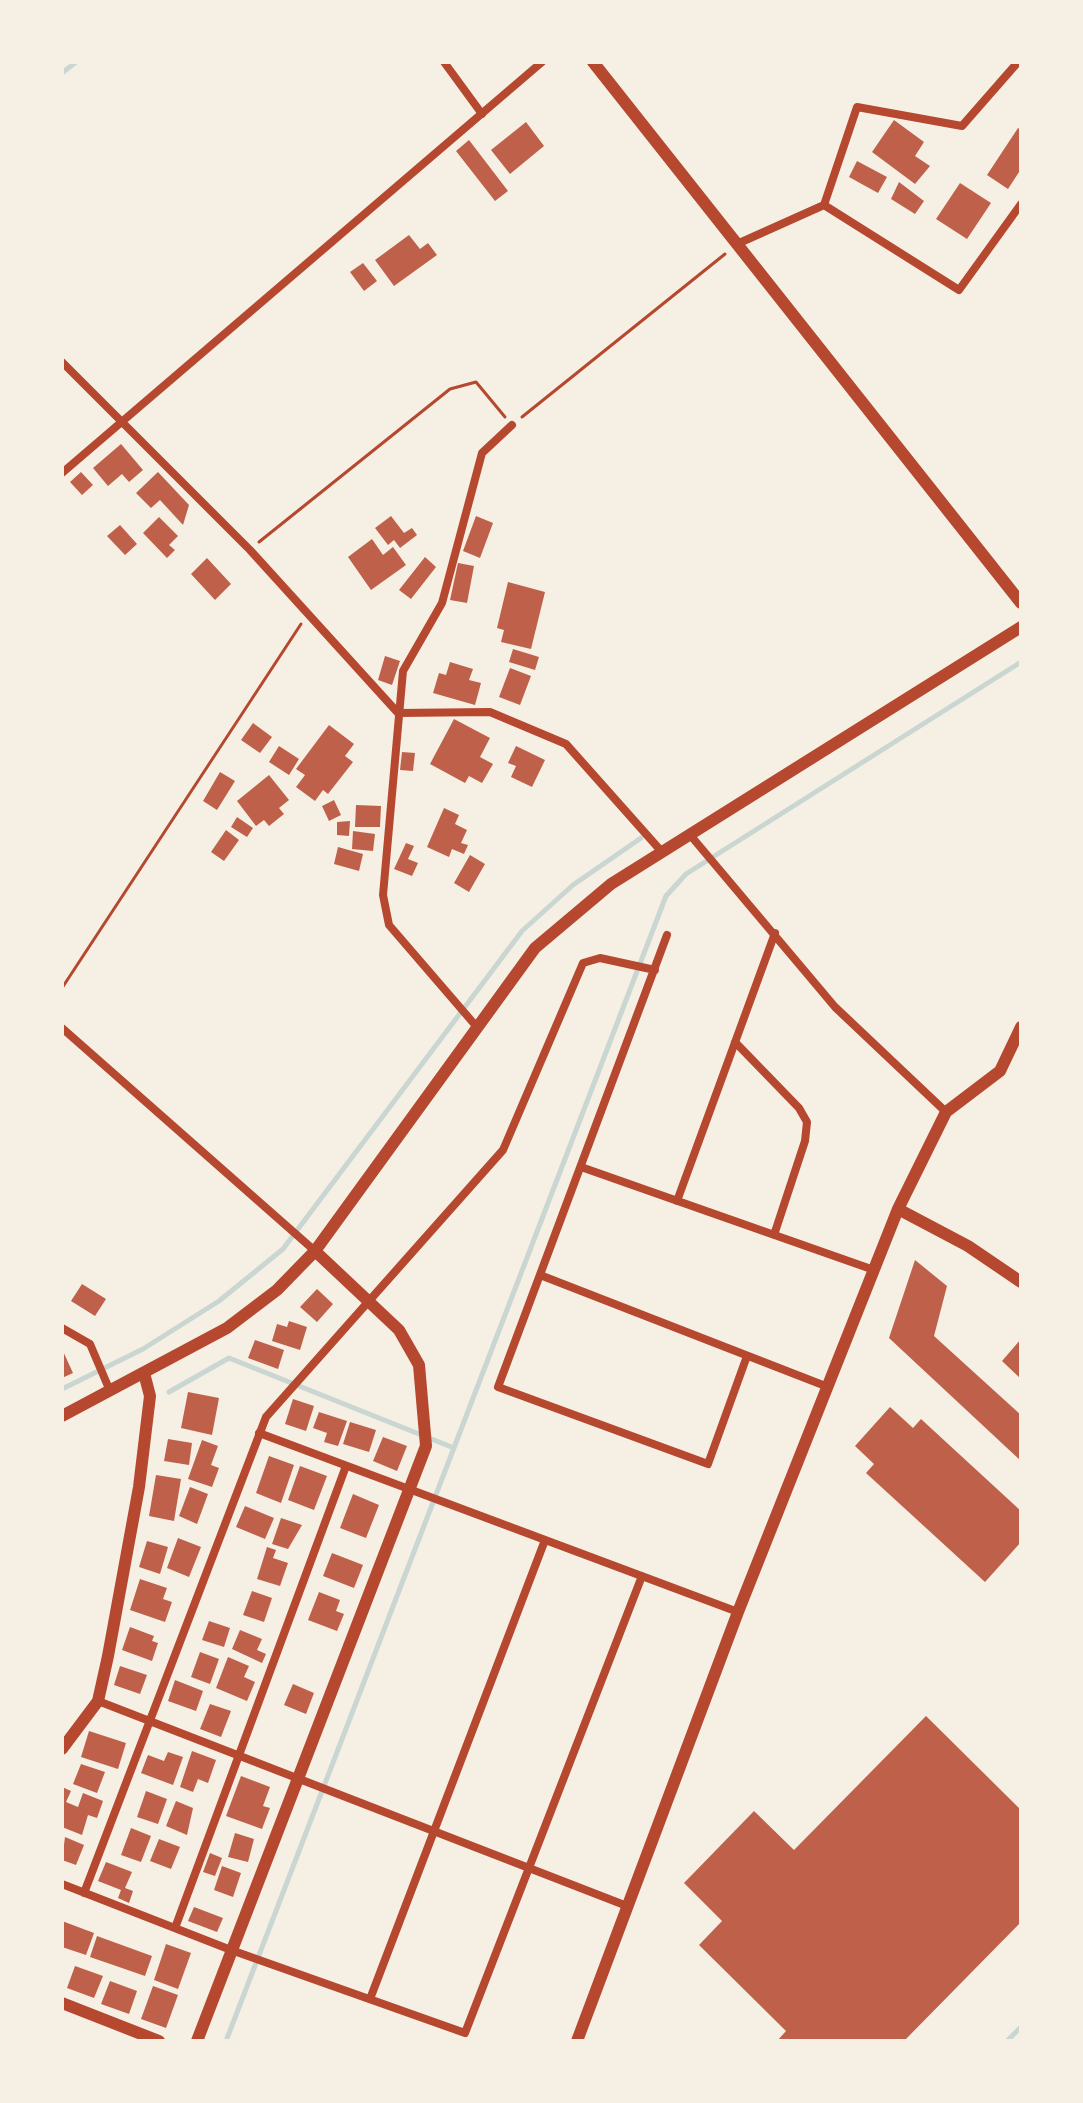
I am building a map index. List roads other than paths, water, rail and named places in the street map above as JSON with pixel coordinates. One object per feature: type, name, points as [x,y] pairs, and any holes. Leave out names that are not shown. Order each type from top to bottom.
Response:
[{"type":"street","points":[[444,62],[482,114]]},
{"type":"street","points":[[62,473],[542,62]]},
{"type":"street","points":[[593,62],[1021,603]]},
{"type":"street","points":[[737,244],[824,205],[857,107],[962,126],[1018,62]]},
{"type":"street","points":[[824,205],[959,290],[1021,204]]},
{"type":"street","points":[[62,362],[250,550],[398,713],[490,712],[566,744],[662,852]]},
{"type":"street","points":[[476,1026],[389,925],[383,895],[403,671],[442,603],[482,453],[512,425]]},
{"type":"street","points":[[62,1416],[227,1328],[277,1290],[315,1251],[535,948],[611,884],[1021,627]]},
{"type":"street","points":[[691,836],[835,1007],[946,1112]]},
{"type":"street","points":[[677,1201],[775,933]]},
{"type":"street","points":[[667,935],[498,1387],[708,1464],[747,1356]]},
{"type":"street","points":[[84,1893],[266,1417],[503,1150],[583,963],[600,958],[655,970]]},
{"type":"street","points":[[577,2041],[738,1612],[898,1209],[946,1112],[1000,1071],[1021,1027]]},
{"type":"street","points":[[62,1028],[236,1177],[369,1299],[399,1330],[419,1365],[426,1446],[197,2041]]},
{"type":"street","points":[[735,1042],[799,1108],[807,1122],[805,1141],[774,1235]]},
{"type":"street","points":[[581,1167],[874,1270]]},
{"type":"street","points":[[898,1209],[968,1246],[1021,1282]]},
{"type":"street","points":[[540,1275],[828,1387]]},
{"type":"street","points":[[62,1328],[90,1344],[110,1391]]},
{"type":"street","points":[[62,1749],[98,1701],[139,1487],[150,1396],[144,1373]]},
{"type":"street","points":[[259,1433],[738,1612]]},
{"type":"street","points":[[175,1928],[346,1466]]},
{"type":"street","points":[[370,1999],[545,1540]]},
{"type":"street","points":[[62,1884],[231,1950],[465,2033],[642,1576]]},
{"type":"street","points":[[98,1701],[627,1906]]},
{"type":"street","points":[[62,2003],[159,2041]]},
{"type":"waterway","points":[[62,73],[76,62]]},
{"type":"waterway","points":[[226,2041],[666,896],[686,874],[1021,662]]},
{"type":"waterway","points":[[62,1389],[143,1349],[219,1301],[283,1249],[522,931],[573,885],[641,838]]},
{"type":"waterway","points":[[169,1392],[229,1358],[454,1448]]},
{"type":"waterway","points":[[1007,2041],[1021,2027]]}]
